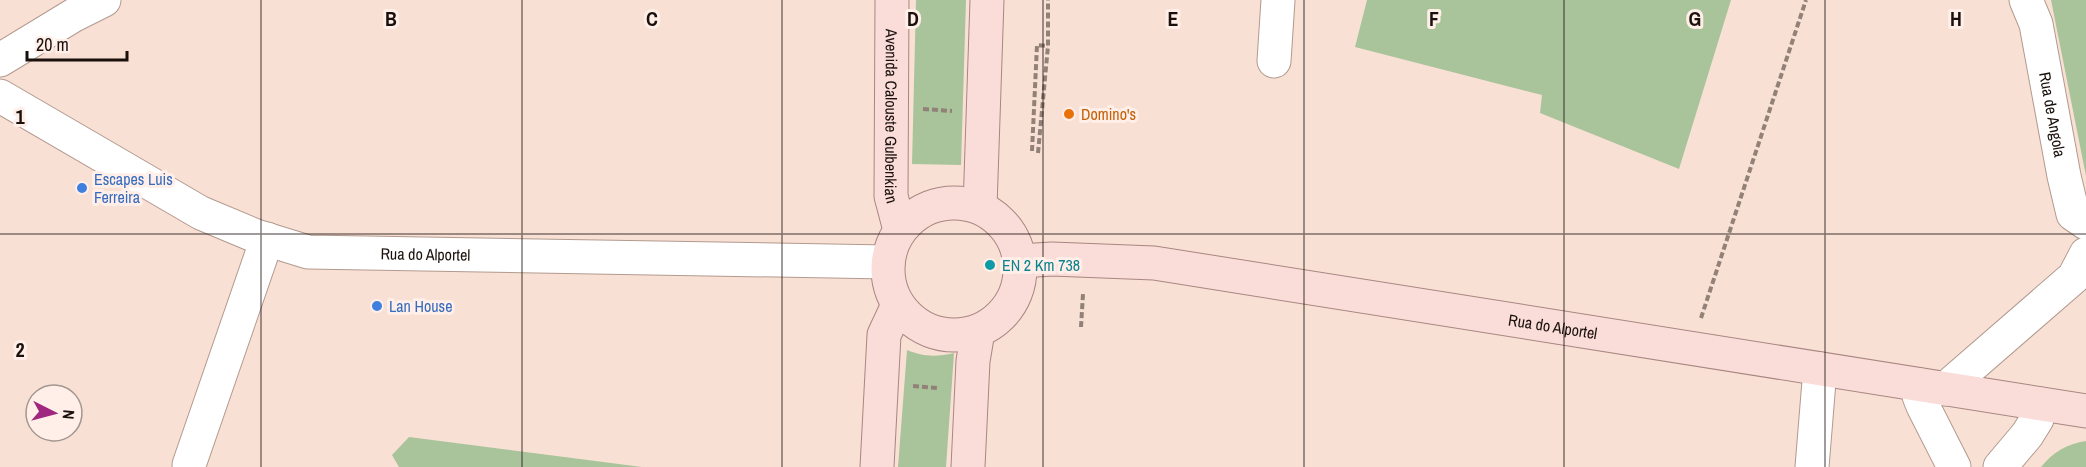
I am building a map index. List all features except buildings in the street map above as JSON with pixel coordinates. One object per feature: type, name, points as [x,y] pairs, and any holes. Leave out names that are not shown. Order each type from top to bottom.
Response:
[{"type":"main road","name":"Avenida Calouste Gulbenkian","points":[[892,0],[891,196],[900,230]]},
{"type":"main road","points":[[980,207],[987,0]]},
{"type":"main road","name":"Avenida Calouste Gulbenkian","points":[[887,262],[891,245],[900,230],[915,214],[936,204],[958,202],[980,207],[995,216],[1007,229],[1020,261],[1019,283],[1011,303],[996,320],[978,331],[956,336],[934,332],[914,322],[898,306]]},
{"type":"main road","name":"Rua do Alportel","points":[[1020,261],[1052,259],[1154,263],[2086,411]]},
{"type":"main road","points":[[877,467],[884,335],[898,306],[890,285],[887,262]]},
{"type":"main road","points":[[968,467],[973,361],[978,331]]},
{"type":"street","points":[[0,60],[74,15],[104,0]]},
{"type":"street","points":[[1274,61],[1278,0]]},
{"type":"street","name":"Rua de Angola","points":[[2026,0],[2036,24],[2073,214],[2086,223]]},
{"type":"street","name":"Rua do Alportel","points":[[0,96],[201,213],[267,239],[308,252],[887,262]]},
{"type":"street","points":[[189,465],[267,239]]},
{"type":"street","points":[[1954,467],[1919,396],[2074,277],[2086,254]]},
{"type":"street","points":[[1812,467],[1820,369]]},
{"type":"street","points":[[2000,467],[2037,419],[2040,404]]},
{"type":"path","points":[[1038,153],[1048,46],[1048,0]]},
{"type":"path","points":[[1701,316],[1806,0]]},
{"type":"path","points":[[1032,151],[1037,45],[1048,46]]},
{"type":"path","points":[[891,108],[982,112]]},
{"type":"path","points":[[881,385],[972,390]]},
{"type":"green space","points":[[916,0],[966,0],[961,165],[912,164]]},
{"type":"green space","points":[[1367,0],[1731,0],[1679,169],[1540,113],[1542,95],[1355,47]]},
{"type":"green space","points":[[2051,0],[2086,0],[2086,176]]},
{"type":"green space","points":[[907,350],[930,356],[954,353],[946,467],[898,467]]},
{"type":"green space","points":[[409,437],[642,467],[399,467],[392,455]]},
{"type":"green space","points":[[2086,441],[2086,467],[2041,467],[2061,449]]},
{"type":"place","name":"Domino's","points":[[1069,114]]},
{"type":"place","name":"Escapes Luis Ferreira","points":[[82,188]]},
{"type":"place","name":"EN 2 Km 738","points":[[990,265]]},
{"type":"place","name":"Lan House","points":[[377,306]]}]
